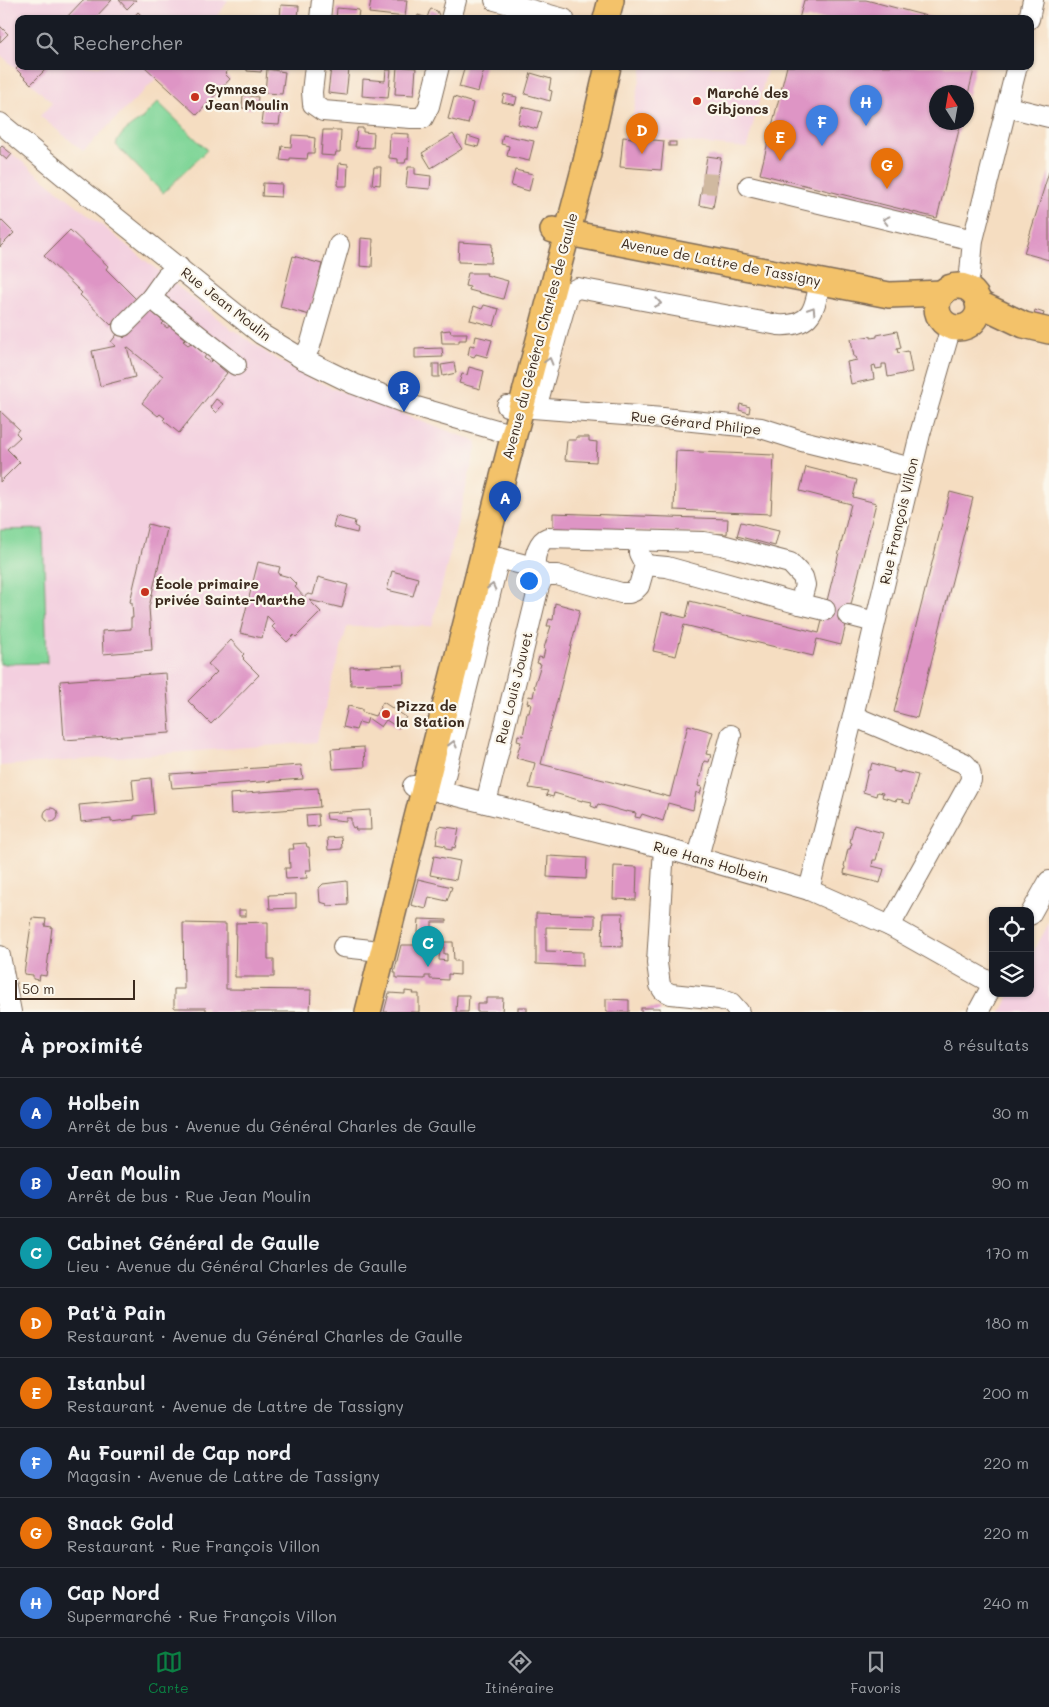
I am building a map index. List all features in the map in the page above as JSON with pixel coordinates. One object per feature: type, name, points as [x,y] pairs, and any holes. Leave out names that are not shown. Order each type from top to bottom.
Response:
[{"type":"main road","points":[[607,15],[611,0]]},
{"type":"main road","points":[[621,15],[625,0]]},
{"type":"main road","name":"Avenue du Général Charles de Gaulle","points":[[368,1012],[427,789],[507,433],[521,407],[593,70]]},
{"type":"main road","name":"Avenue du Général Charles de Gaulle","points":[[560,231],[585,166],[607,70]]},
{"type":"main road","name":"Avenue de Lattre de Tassigny","points":[[560,231],[958,308],[1049,331]]},
{"type":"main road","name":"Avenue du Général Charles de Gaulle","points":[[356,1012],[371,950],[427,789]]},
{"type":"street","points":[[320,15],[322,0]]},
{"type":"street","points":[[452,15],[456,0]]},
{"type":"street","points":[[495,0],[549,15]]},
{"type":"street","points":[[1029,15],[1033,0]]},
{"type":"street","points":[[315,70],[312,92],[313,104],[323,111],[410,118],[423,118],[430,106],[438,70]]},
{"type":"street","name":"Rue François Villon","points":[[809,890],[912,468],[958,308],[970,273],[973,240],[1016,70]]},
{"type":"street","points":[[1008,107],[1047,117]]},
{"type":"street","name":"Rue Jean Moulin","points":[[0,123],[261,334],[303,359],[364,388],[410,405],[507,433]]},
{"type":"street","points":[[749,186],[973,240]]},
{"type":"street","points":[[303,359],[310,346],[338,245]]},
{"type":"street","points":[[123,326],[150,298],[166,277],[179,267]]},
{"type":"street","points":[[521,407],[568,295],[578,288],[788,326],[801,322],[810,315],[815,307],[820,281]]},
{"type":"street","points":[[150,298],[236,365]]},
{"type":"street","name":"Rue Gérard Philipe","points":[[521,407],[761,428],[802,441],[912,468]]},
{"type":"street","name":"Rue Louis Jouvet","points":[[486,803],[539,586],[540,572],[535,563],[543,540],[547,538],[634,540],[713,544],[790,563],[803,577],[805,585],[800,604]]},
{"type":"street","points":[[427,789],[499,558],[540,572],[621,593],[629,593],[639,586],[645,565],[634,540]]},
{"type":"street","points":[[645,565],[667,567],[824,610]]},
{"type":"street","points":[[848,616],[875,622]]},
{"type":"street","points":[[853,716],[964,763],[969,767],[971,773],[971,780],[890,926]]},
{"type":"street","points":[[698,858],[731,735]]},
{"type":"street","name":"Rue Hans Holbein","points":[[427,789],[664,848],[809,890],[890,926],[989,982]]},
{"type":"street","points":[[664,848],[657,963],[660,985],[671,994],[720,999],[732,1003],[739,1012]]},
{"type":"street","points":[[1034,908],[1049,881]]},
{"type":"street","points":[[342,947],[371,950]]},
{"type":"street","points":[[0,956],[10,1012]]},
{"type":"street","points":[[978,1012],[989,991]]},
{"type":"shaded area","points":[[0,0],[228,0],[218,15],[15,15],[15,68],[0,54]]},
{"type":"shaded area","points":[[17,70],[165,70],[83,151],[40,116],[52,103]]},
{"type":"shaded area","name":"Marché des Gibjoncs","points":[[642,70],[767,70],[747,148],[628,136]]},
{"type":"shaded area","points":[[0,144],[226,325],[273,357],[332,388],[477,443],[432,626],[347,627],[316,742],[0,766]]},
{"type":"shaded area","points":[[1049,923],[1049,1012],[1001,1012],[1009,997],[1034,997],[1034,951]]},
{"type":"green space","points":[[158,102],[207,150],[163,193],[116,145],[123,133],[143,119]]},
{"type":"green space","points":[[43,529],[47,663],[0,664],[0,530]]},
{"type":"building","points":[[83,0],[112,0],[98,15],[69,15]]},
{"type":"building","points":[[119,0],[136,0],[127,9]]},
{"type":"building","points":[[371,0],[407,0],[405,15],[369,13]]},
{"type":"building","points":[[804,0],[866,0],[923,15],[800,15]]},
{"type":"building","points":[[281,5],[299,6],[298,15],[280,15]]},
{"type":"building","points":[[337,8],[359,10],[358,15],[336,15]]},
{"type":"building","points":[[431,9],[437,11],[439,15],[428,15]]},
{"type":"building","points":[[0,26],[8,34],[0,42]]},
{"type":"building","points":[[17,70],[45,70],[31,84]]},
{"type":"building","name":"Gymnase Jean Moulin","points":[[148,70],[228,70],[225,74],[230,79],[197,115]]},
{"type":"building","points":[[247,70],[261,70],[261,72]]},
{"type":"building","points":[[267,70],[285,72],[282,94],[265,93]]},
{"type":"building","points":[[331,70],[349,70],[346,95],[328,93]]},
{"type":"building","points":[[386,70],[391,70],[388,98],[362,96],[363,79],[385,81]]},
{"type":"building","points":[[397,70],[416,70],[414,95],[395,94]]},
{"type":"building","points":[[464,70],[484,70],[478,92],[459,87]]},
{"type":"building","points":[[786,70],[974,70],[970,85],[929,85],[929,130],[959,130],[937,218],[760,174]]},
{"type":"building","points":[[531,73],[551,79],[549,90],[552,91],[550,101],[525,94]]},
{"type":"building","points":[[504,94],[517,97],[515,105],[502,102]]},
{"type":"building","points":[[243,95],[258,97],[257,104],[252,104],[252,109],[242,108]]},
{"type":"building","points":[[454,97],[473,103],[468,124],[448,119]]},
{"type":"building","points":[[522,107],[542,112],[537,129],[518,124]]},
{"type":"building","points":[[263,108],[281,110],[279,125],[261,124]]},
{"type":"building","points":[[357,128],[363,128],[363,132],[374,133],[373,148],[355,147]]},
{"type":"building","points":[[323,130],[341,130],[340,152],[336,152],[335,156],[321,155]]},
{"type":"building","points":[[390,133],[409,134],[408,159],[406,159],[405,163],[398,163],[398,159],[389,158]]},
{"type":"building","points":[[453,134],[462,149],[431,168],[422,153]]},
{"type":"building","points":[[292,135],[315,138],[314,153],[308,153],[307,159],[290,158],[290,161],[280,160],[282,146],[291,147]]},
{"type":"building","points":[[503,135],[534,141],[529,161],[507,156],[509,146],[501,144]]},
{"type":"building","points":[[468,136],[480,140],[478,147],[466,144]]},
{"type":"building","points":[[623,137],[664,141],[661,170],[620,167]]},
{"type":"building","points":[[669,142],[676,142],[676,146],[669,146]]},
{"type":"building","points":[[2,146],[12,154],[7,160],[0,154]]},
{"type":"building","points":[[707,156],[721,158],[713,208],[699,205]]},
{"type":"building","points":[[339,163],[348,164],[347,186],[338,186]]},
{"type":"building","points":[[374,167],[381,167],[380,185],[372,184]]},
{"type":"building","points":[[408,167],[415,167],[415,174],[431,176],[430,189],[406,187]]},
{"type":"building","points":[[515,170],[533,174],[529,191],[511,186]]},
{"type":"building","points":[[1049,172],[1049,260],[1024,253]]},
{"type":"building","points":[[263,183],[282,184],[281,197],[262,196]]},
{"type":"building","points":[[0,219],[14,233],[0,247]]},
{"type":"building","points":[[70,230],[108,266],[106,269],[136,299],[111,325],[44,256]]},
{"type":"building","points":[[361,238],[373,239],[372,267],[360,266]]},
{"type":"building","points":[[459,242],[492,244],[491,263],[458,262]]},
{"type":"building","points":[[293,256],[322,264],[310,315],[280,307]]},
{"type":"building","points":[[468,273],[487,273],[486,275],[508,281],[503,299],[469,290],[470,287],[465,286]]},
{"type":"building","points":[[484,305],[499,309],[494,326],[470,320],[474,306],[482,309]]},
{"type":"building","points":[[147,308],[164,322],[162,324],[167,328],[170,326],[185,339],[183,341],[188,345],[191,343],[206,355],[204,358],[210,362],[212,360],[227,373],[179,433],[163,420],[165,418],[160,414],[158,416],[142,403],[163,376],[127,347],[135,377],[100,386],[92,351],[116,346],[111,342],[118,333],[124,338]]},
{"type":"building","points":[[1035,310],[1044,313],[1043,316],[1034,314]]},
{"type":"building","points":[[450,330],[451,333],[467,333],[466,340],[459,340],[459,343],[442,343],[441,331]]},
{"type":"building","points":[[897,331],[901,348],[897,349],[898,353],[908,351],[912,372],[888,377],[886,364],[882,364],[882,368],[876,369],[875,365],[872,366],[874,379],[851,384],[847,362],[857,360],[854,357],[851,339],[877,337],[877,335]]},
{"type":"building","points":[[476,336],[492,340],[487,357],[476,354],[474,357],[468,355],[470,345],[474,346]]},
{"type":"building","points":[[442,348],[443,357],[415,358],[415,349]]},
{"type":"building","points":[[454,363],[456,373],[443,376],[441,365]]},
{"type":"building","points":[[433,364],[439,364],[439,377],[433,377]]},
{"type":"building","points":[[469,367],[484,371],[480,389],[459,383],[462,374],[467,375]]},
{"type":"building","points":[[216,399],[223,404],[216,413],[210,407]]},
{"type":"building","points":[[740,404],[750,407],[749,413],[739,410]]},
{"type":"building","points":[[0,411],[19,429],[16,433],[20,437],[7,449],[20,462],[0,482]]},
{"type":"building","points":[[576,437],[589,437],[589,441],[597,442],[596,462],[565,460],[567,440],[576,440]]},
{"type":"building","points":[[676,451],[774,455],[771,514],[674,510]]},
{"type":"building","points":[[806,467],[857,480],[853,497],[876,503],[841,645],[817,639],[813,656],[684,625],[676,656],[653,651],[662,612],[686,618],[690,601],[819,633],[851,504],[800,491]]},
{"type":"building","points":[[950,492],[973,498],[917,718],[894,712]]},
{"type":"building","points":[[553,513],[728,519],[727,534],[553,528]]},
{"type":"building","points":[[336,516],[355,521],[354,526],[358,528],[357,533],[333,527]]},
{"type":"building","points":[[741,522],[779,531],[775,546],[737,536]]},
{"type":"building","points":[[148,524],[167,529],[149,607],[152,650],[103,654],[102,631],[131,629],[131,618],[133,618],[132,603],[130,602]]},
{"type":"building","points":[[258,562],[280,567],[278,574],[289,577],[297,585],[295,587],[304,597],[308,594],[313,595],[318,577],[348,585],[342,608],[309,600],[321,612],[296,637],[294,635],[287,642],[272,627],[275,624],[267,616],[262,638],[240,633]]},
{"type":"building","points":[[392,571],[418,578],[413,596],[387,590]]},
{"type":"building","points":[[555,603],[580,610],[541,764],[670,797],[688,725],[713,732],[706,754],[711,755],[709,762],[704,761],[698,786],[702,787],[700,794],[696,792],[693,810],[668,803],[663,821],[642,814],[640,818],[635,817],[636,813],[598,804],[596,808],[591,806],[592,802],[554,793],[553,797],[546,795],[548,791],[529,788],[535,763],[516,758],[521,742],[517,741],[518,735],[523,736],[527,713],[529,713],[531,704],[527,703],[529,696],[533,697],[541,664],[537,663],[539,657],[543,658],[551,626],[547,626],[549,619],[553,620]]},
{"type":"building","points":[[231,640],[244,654],[242,656],[243,659],[259,675],[211,724],[188,701],[217,672],[208,664]]},
{"type":"building","points":[[403,665],[404,683],[351,685],[350,667]]},
{"type":"building","points":[[166,673],[170,733],[64,740],[60,681]]},
{"type":"building","points":[[383,702],[406,717],[399,728],[386,720],[381,727],[368,718],[366,724],[359,722],[356,730],[343,727],[348,706],[362,709],[362,712],[375,716]]},
{"type":"building","points":[[364,747],[365,767],[333,769],[331,749]]},
{"type":"building","points":[[872,763],[894,769],[893,771],[900,773],[900,771],[918,775],[910,804],[902,802],[903,800],[897,799],[896,801],[882,797],[883,793],[877,792],[876,796],[863,792],[868,770],[870,770]]},
{"type":"building","points":[[301,765],[303,779],[172,788],[170,774]]},
{"type":"building","points":[[151,778],[154,814],[134,816],[134,819],[111,822],[111,819],[81,822],[79,805],[134,800],[132,780]]},
{"type":"building","points":[[318,788],[320,807],[231,814],[230,794]]},
{"type":"building","points":[[51,808],[56,810],[58,815],[56,820],[51,822],[46,820],[44,815],[46,810]]},
{"type":"building","points":[[370,810],[371,830],[356,830],[351,824],[351,818],[346,818],[346,821],[327,819],[326,813]]},
{"type":"building","points":[[318,814],[319,826],[307,827],[306,815]]},
{"type":"building","points":[[854,825],[883,833],[876,860],[873,860],[872,866],[884,869],[880,883],[844,874],[848,849],[850,849],[852,843],[850,842]]},
{"type":"building","points":[[439,826],[459,829],[455,848],[452,847],[452,850],[446,849],[446,846],[436,844]]},
{"type":"building","points":[[341,837],[342,849],[328,850],[327,838]]},
{"type":"building","points":[[306,843],[307,847],[309,847],[311,870],[306,870],[307,878],[286,879],[285,868],[290,868],[289,849],[294,849],[293,844]]},
{"type":"building","points":[[434,856],[460,861],[456,880],[430,875]]},
{"type":"building","points":[[548,856],[587,858],[586,879],[547,877]]},
{"type":"building","points":[[614,866],[637,867],[636,900],[613,899]]},
{"type":"building","points":[[418,879],[452,887],[447,901],[429,897],[426,909],[411,905]]},
{"type":"building","points":[[347,881],[348,905],[327,906],[327,904],[320,902],[319,888],[323,884]]},
{"type":"building","points":[[296,894],[296,908],[270,909],[269,895]]},
{"type":"building","points":[[239,910],[246,910],[246,916],[239,916]]},
{"type":"building","points":[[536,913],[595,915],[595,928],[546,927],[546,951],[583,952],[583,966],[536,964]]},
{"type":"building","points":[[603,913],[623,913],[622,947],[602,946]]},
{"type":"building","points":[[32,918],[46,919],[45,926],[52,927],[46,976],[40,975],[39,980],[33,979],[33,975],[24,974]]},
{"type":"building","points":[[419,919],[447,920],[447,922],[432,922],[432,927],[436,928],[436,933],[432,933],[431,946],[440,946],[439,960],[447,961],[447,954],[444,954],[444,942],[453,942],[454,961],[460,961],[460,975],[448,974],[448,980],[430,979],[430,976],[425,976],[425,979],[396,978],[396,973],[394,973],[401,945],[417,945]]},
{"type":"building","points":[[268,922],[268,959],[274,959],[274,977],[235,977],[236,923]]},
{"type":"building","points":[[183,923],[226,924],[226,989],[311,990],[310,1012],[206,1012],[206,1008],[174,1008],[174,989],[184,989]]},
{"type":"building","points":[[405,991],[419,994],[419,1012],[384,1012],[389,993],[405,994]]},
{"type":"building","points":[[457,995],[469,995],[468,1012],[456,1012]]},
{"type":"building","points":[[486,998],[503,998],[502,1012],[477,1012],[477,1003],[486,1003]]},
{"type":"building","points":[[606,999],[629,1000],[629,1012],[606,1012]]},
{"type":"building","points":[[518,1007],[527,1007],[527,1012],[518,1012]]},
{"type":"building","points":[[641,1008],[660,1008],[660,1012],[641,1012]]},
{"type":"tunnel","points":[[702,183],[717,184]]},
{"type":"place","name":"Gymnase Jean Moulin","points":[[195,97]]},
{"type":"place","name":"Marché des Gibjoncs","points":[[697,101]]},
{"type":"place","name":"Cap Nord","points":[[866,126]]},
{"type":"place","name":"Au Fournil de Cap nord","points":[[822,146]]},
{"type":"place","name":"Pat'à Pain","points":[[642,154]]},
{"type":"place","name":"Istanbul","points":[[780,161]]},
{"type":"place","name":"Snack Gold","points":[[887,189]]},
{"type":"place","name":"Jean Moulin","points":[[404,412]]},
{"type":"place","name":"Holbein","points":[[505,522]]},
{"type":"place","name":"École primaire privée Sainte-Marthe","points":[[145,592]]},
{"type":"place","name":"Pizza de la Station","points":[[386,714]]},
{"type":"place","name":"Cabinet Général de Gaulle","points":[[428,967]]}]
